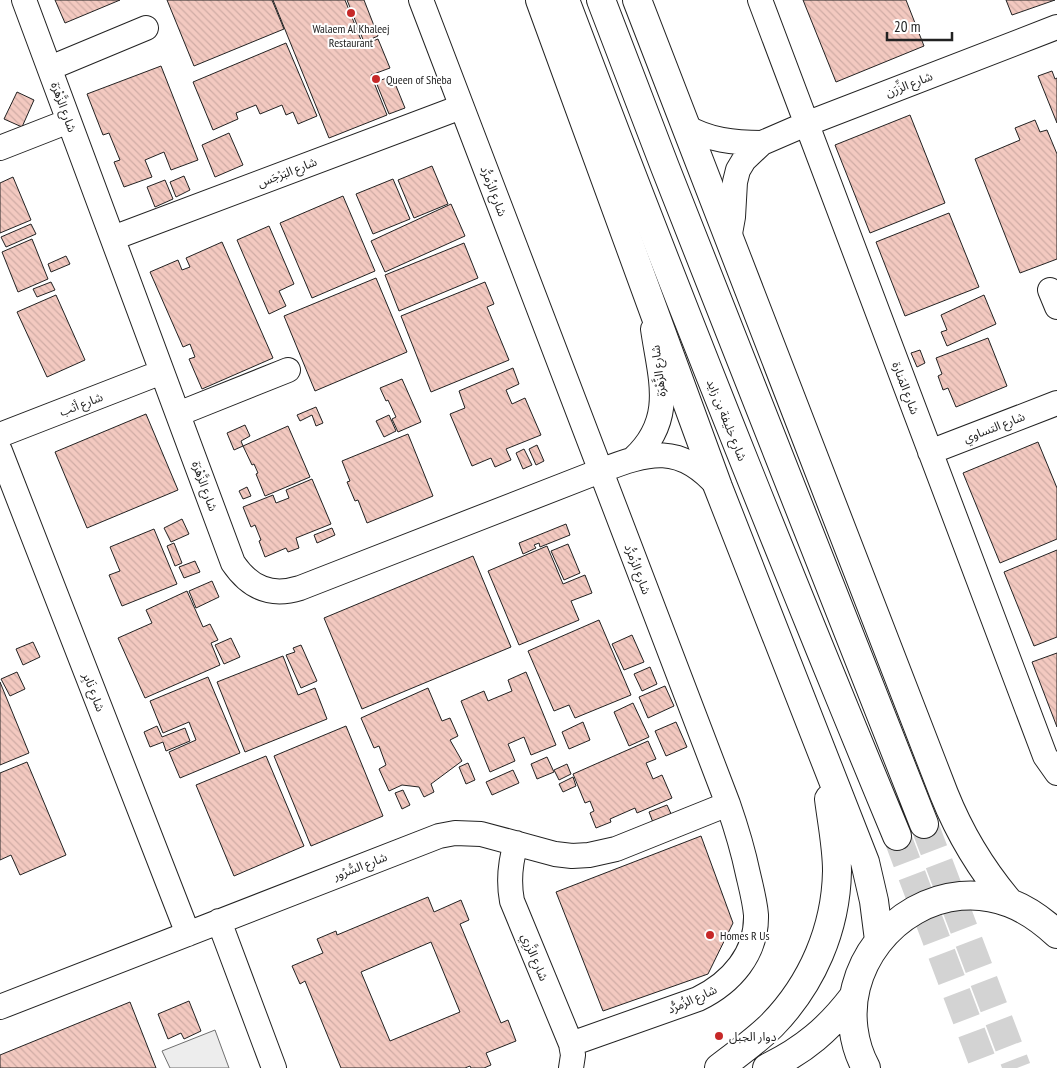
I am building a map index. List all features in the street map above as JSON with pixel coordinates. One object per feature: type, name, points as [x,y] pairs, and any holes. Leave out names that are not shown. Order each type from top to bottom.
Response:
[{"type":"main road","points":[[540,0],[718,488],[865,862],[874,901],[879,940]]},
{"type":"main road","name":"شارع خليفة بن زايد","points":[[565,0],[658,246],[736,444],[897,836]]},
{"type":"main road","points":[[601,0],[668,176],[924,824]]},
{"type":"main road","points":[[638,0],[944,794],[954,818],[978,862],[1008,902]]},
{"type":"main road","points":[[719,1068],[752,1042],[787,1008],[810,975],[823,945],[831,920],[837,870],[822,753]]},
{"type":"main road","points":[[866,1068],[856,1039],[853,1018],[854,996],[859,976],[867,957],[893,925],[909,913],[928,904],[948,898],[968,896],[1008,902],[1053,927]]},
{"type":"main road","points":[[767,1068],[813,1040],[840,1014],[854,996]]},
{"type":"street","name":"شارع الزَّهْرَة","points":[[24,0],[233,563],[247,580],[257,586],[278,592],[300,588],[634,458],[661,455],[674,457],[699,468],[718,488]]},
{"type":"street","name":"شارع الزُمرُّد","points":[[421,0],[728,804],[745,859],[756,915],[751,945],[744,960],[735,972],[712,992],[698,999],[571,1044]]},
{"type":"street","name":"شارع المَنارة","points":[[760,0],[1045,756],[1057,773]]},
{"type":"street","name":"شارع الزِّرَن","points":[[729,239],[738,170],[744,160],[762,143],[806,124],[1057,27]]},
{"type":"street","points":[[50,68],[146,28]]},
{"type":"street","name":"شارع البَرْجَس","points":[[113,238],[461,107]]},
{"type":"street","points":[[0,148],[69,121]]},
{"type":"street","name":"شارع الزِّرَن","points":[[685,126],[696,133],[712,138],[745,143],[762,143]]},
{"type":"street","name":"شارع الزَّهْرَة","points":[[634,458],[652,438],[661,414],[662,400],[650,305]]},
{"type":"street","points":[[178,414],[288,370]]},
{"type":"street","name":"شارع أثب","points":[[0,435],[162,372]]},
{"type":"street","name":"شارع التساوي","points":[[930,452],[1057,403]]},
{"type":"street","name":"شارع نَابِر","points":[[0,451],[188,934]]},
{"type":"street","name":"شارع السُّرُور","points":[[0,1007],[439,836],[455,833],[481,834],[563,855],[589,855],[616,849],[728,804]]},
{"type":"street","name":"شارع الزَّرِي","points":[[516,844],[509,872],[509,887],[512,901],[571,1044],[573,1055],[571,1068]]},
{"type":"street","points":[[219,922],[274,1068]]},
{"type":"shaded area","points":[[215,1030],[229,1068],[170,1068],[162,1051]]},
{"type":"building","points":[[55,0],[120,0],[65,23]]},
{"type":"building","points":[[167,0],[272,0],[284,29],[194,66]]},
{"type":"building","points":[[273,0],[345,0],[363,45],[378,39],[390,68],[371,75],[387,115],[329,138]]},
{"type":"building","points":[[347,0],[364,0],[378,36],[364,42]]},
{"type":"building","points":[[803,0],[906,0],[924,46],[836,82]]},
{"type":"building","points":[[1006,0],[1055,0],[1012,15]]},
{"type":"building","points":[[286,43],[317,116],[298,124],[293,112],[286,115],[282,105],[260,114],[256,105],[236,113],[238,119],[213,130],[193,82]]},
{"type":"building","points":[[161,66],[198,160],[171,170],[164,152],[145,160],[152,177],[124,187],[114,162],[120,160],[109,133],[103,135],[87,94]]},
{"type":"building","points":[[1052,71],[1055,79],[1057,78],[1057,123],[1038,76]]},
{"type":"building","points":[[392,76],[405,108],[389,114],[376,82]]},
{"type":"building","points":[[17,92],[34,100],[22,127],[4,119]]},
{"type":"building","points":[[910,115],[945,203],[870,233],[835,145]]},
{"type":"building","points":[[1035,120],[1040,132],[1047,130],[1057,154],[1057,259],[1020,273],[975,159],[1020,140],[1015,128]]},
{"type":"building","points":[[229,133],[243,165],[215,177],[202,145]]},
{"type":"building","points":[[432,166],[448,204],[414,218],[398,180]]},
{"type":"building","points":[[184,176],[190,190],[176,197],[170,182]]},
{"type":"building","points":[[13,177],[31,220],[0,233],[0,183]]},
{"type":"building","points":[[393,179],[410,219],[373,234],[356,194]]},
{"type":"building","points":[[165,180],[173,199],[155,207],[147,187]]},
{"type":"building","points":[[343,196],[375,271],[312,298],[280,223]]},
{"type":"building","points":[[451,204],[465,236],[385,272],[371,241]]},
{"type":"building","points":[[949,213],[979,287],[905,316],[876,242]]},
{"type":"building","points":[[31,224],[36,234],[6,247],[1,237]]},
{"type":"building","points":[[269,226],[294,284],[279,291],[286,306],[269,314],[237,240]]},
{"type":"building","points":[[32,239],[48,279],[18,292],[2,252]]},
{"type":"building","points":[[222,242],[273,358],[202,389],[189,359],[195,357],[190,344],[183,347],[150,272],[178,260],[182,270],[190,267],[186,258]]},
{"type":"building","points":[[464,243],[478,278],[399,311],[385,275]]},
{"type":"building","points":[[66,256],[70,264],[51,272],[48,264]]},
{"type":"building","points":[[376,278],[407,352],[315,391],[284,316]]},
{"type":"building","points":[[51,282],[55,290],[37,297],[33,289]]},
{"type":"building","points":[[485,282],[494,304],[487,307],[509,360],[431,392],[401,316]]},
{"type":"building","points":[[56,295],[85,360],[47,377],[17,312]]},
{"type":"building","points":[[984,295],[996,324],[947,346],[941,332],[947,330],[941,315]]},
{"type":"building","points":[[988,338],[1007,386],[956,407],[948,388],[943,390],[938,376],[942,374],[936,358]]},
{"type":"building","points":[[920,350],[925,363],[917,367],[911,353]]},
{"type":"building","points":[[513,368],[519,384],[506,390],[512,404],[525,398],[541,435],[506,449],[511,460],[495,467],[491,458],[472,466],[450,414],[465,408],[459,391]]},
{"type":"building","points":[[402,379],[421,422],[398,432],[392,419],[396,417],[380,388]]},
{"type":"building","points":[[316,407],[323,423],[316,426],[312,415],[300,421],[297,415]]},
{"type":"building","points":[[146,414],[178,490],[87,528],[55,452]]},
{"type":"building","points":[[389,415],[396,431],[384,437],[376,421]]},
{"type":"building","points":[[245,425],[250,436],[241,441],[243,446],[234,450],[227,433]]},
{"type":"building","points":[[288,426],[310,477],[265,496],[256,474],[258,473],[243,446]]},
{"type":"building","points":[[408,434],[433,496],[367,523],[358,500],[355,501],[347,482],[350,481],[342,461]]},
{"type":"building","points":[[1038,442],[1057,488],[1057,539],[1000,563],[963,473]]},
{"type":"building","points":[[537,445],[544,461],[536,465],[529,449]]},
{"type":"building","points":[[524,449],[532,465],[523,469],[516,453]]},
{"type":"building","points":[[312,479],[331,524],[296,538],[299,548],[288,552],[286,548],[265,557],[255,525],[251,527],[243,507],[273,495],[276,503],[289,498],[286,490]]},
{"type":"building","points":[[247,487],[251,496],[243,499],[239,491]]},
{"type":"building","points":[[182,519],[189,534],[171,542],[164,528]]},
{"type":"building","points":[[566,524],[570,535],[540,547],[539,543],[534,545],[536,548],[523,554],[519,543]]},
{"type":"building","points":[[332,528],[335,535],[317,543],[314,535]]},
{"type":"building","points":[[154,529],[177,584],[122,606],[109,575],[120,571],[110,547]]},
{"type":"building","points":[[174,543],[182,563],[175,566],[167,546]]},
{"type":"building","points":[[568,544],[580,573],[564,580],[551,551]]},
{"type":"building","points":[[547,546],[563,584],[585,575],[592,593],[571,601],[579,620],[519,645],[488,571]]},
{"type":"building","points":[[1057,550],[1057,637],[1034,646],[1004,572]]},
{"type":"building","points":[[473,556],[511,647],[362,709],[324,618]]},
{"type":"building","points":[[195,561],[200,572],[184,578],[179,567]]},
{"type":"building","points":[[212,581],[219,597],[196,608],[189,591]]},
{"type":"building","points":[[187,591],[203,627],[210,624],[218,640],[211,643],[220,665],[145,698],[118,638],[152,623],[146,610]]},
{"type":"building","points":[[599,620],[631,695],[575,718],[569,705],[554,711],[528,651]]},
{"type":"building","points":[[632,635],[644,662],[624,670],[612,644]]},
{"type":"building","points":[[231,638],[240,657],[224,664],[215,645]]},
{"type":"building","points":[[33,642],[40,657],[23,665],[16,649]]},
{"type":"building","points":[[301,645],[317,681],[301,688],[286,655],[295,652],[293,648]]},
{"type":"building","points":[[1057,653],[1057,727],[1032,662]]},
{"type":"building","points":[[283,656],[298,695],[315,688],[327,719],[245,752],[217,682]]},
{"type":"building","points":[[650,667],[657,684],[642,691],[634,674]]},
{"type":"building","points":[[17,672],[25,689],[10,696],[1,679]]},
{"type":"building","points":[[526,672],[556,745],[531,755],[524,737],[508,744],[515,761],[490,772],[461,701],[484,691],[488,701],[512,691],[508,680]]},
{"type":"building","points":[[208,677],[240,753],[180,778],[169,752],[196,740],[189,722],[163,733],[150,701]]},
{"type":"building","points":[[0,682],[29,753],[0,765]]},
{"type":"building","points":[[665,686],[674,706],[648,718],[639,697]]},
{"type":"building","points":[[428,688],[442,721],[450,718],[458,736],[450,740],[462,761],[431,784],[434,792],[424,797],[419,787],[402,785],[389,791],[379,769],[386,765],[379,746],[374,748],[361,718]]},
{"type":"building","points":[[633,703],[649,737],[629,746],[614,712]]},
{"type":"building","points":[[583,722],[590,740],[569,749],[562,732]]},
{"type":"building","points":[[676,722],[687,747],[666,756],[655,731]]},
{"type":"building","points":[[157,726],[162,737],[185,728],[190,741],[166,751],[163,742],[150,747],[144,732]]},
{"type":"building","points":[[346,726],[383,816],[311,846],[274,756]]},
{"type":"building","points":[[648,741],[656,759],[646,763],[653,779],[662,775],[672,798],[637,813],[635,808],[610,819],[611,822],[596,828],[590,813],[594,811],[590,801],[585,803],[573,774]]},
{"type":"building","points":[[266,756],[304,846],[234,876],[196,785]]},
{"type":"building","points":[[547,757],[554,772],[537,779],[531,764]]},
{"type":"building","points":[[27,762],[66,855],[20,875],[11,855],[0,860],[0,773]]},
{"type":"building","points":[[468,763],[475,780],[466,784],[459,767]]},
{"type":"building","points":[[567,764],[571,774],[559,780],[554,770]]},
{"type":"building","points":[[513,770],[519,783],[492,795],[486,782]]},
{"type":"building","points":[[573,777],[576,786],[563,792],[559,784]]},
{"type":"building","points":[[403,790],[410,805],[402,809],[395,793]]},
{"type":"building","points":[[667,805],[673,818],[654,825],[649,812]]},
{"type":"building","points":[[701,836],[733,923],[708,974],[603,1011],[556,892]]},
{"type":"building","points":[[428,897],[434,912],[461,900],[469,920],[460,924],[501,1023],[508,1020],[516,1041],[486,1053],[491,1065],[484,1068],[471,1068],[470,1066],[465,1068],[341,1068],[305,981],[300,984],[292,966],[323,953],[317,939],[336,931],[337,935]],"holes":[[[431,942],[460,1012],[390,1041],[361,972]]]},
{"type":"building","points":[[189,1001],[201,1031],[184,1039],[181,1033],[168,1039],[158,1014]]},
{"type":"building","points":[[130,1002],[156,1068],[0,1068],[0,1055]]},
{"type":"tunnel","points":[[924,824],[1017,1068]]},
{"type":"tunnel","points":[[897,836],[985,1068]]},
{"type":"place","name":"Walaem Al Khaleej Restaurant","points":[[351,13]]},
{"type":"place","name":"Queen of Sheba","points":[[376,79]]},
{"type":"place","name":"Homes R Us","points":[[710,935]]},
{"type":"place","name":"دوار الجبل","points":[[719,1036]]}]
